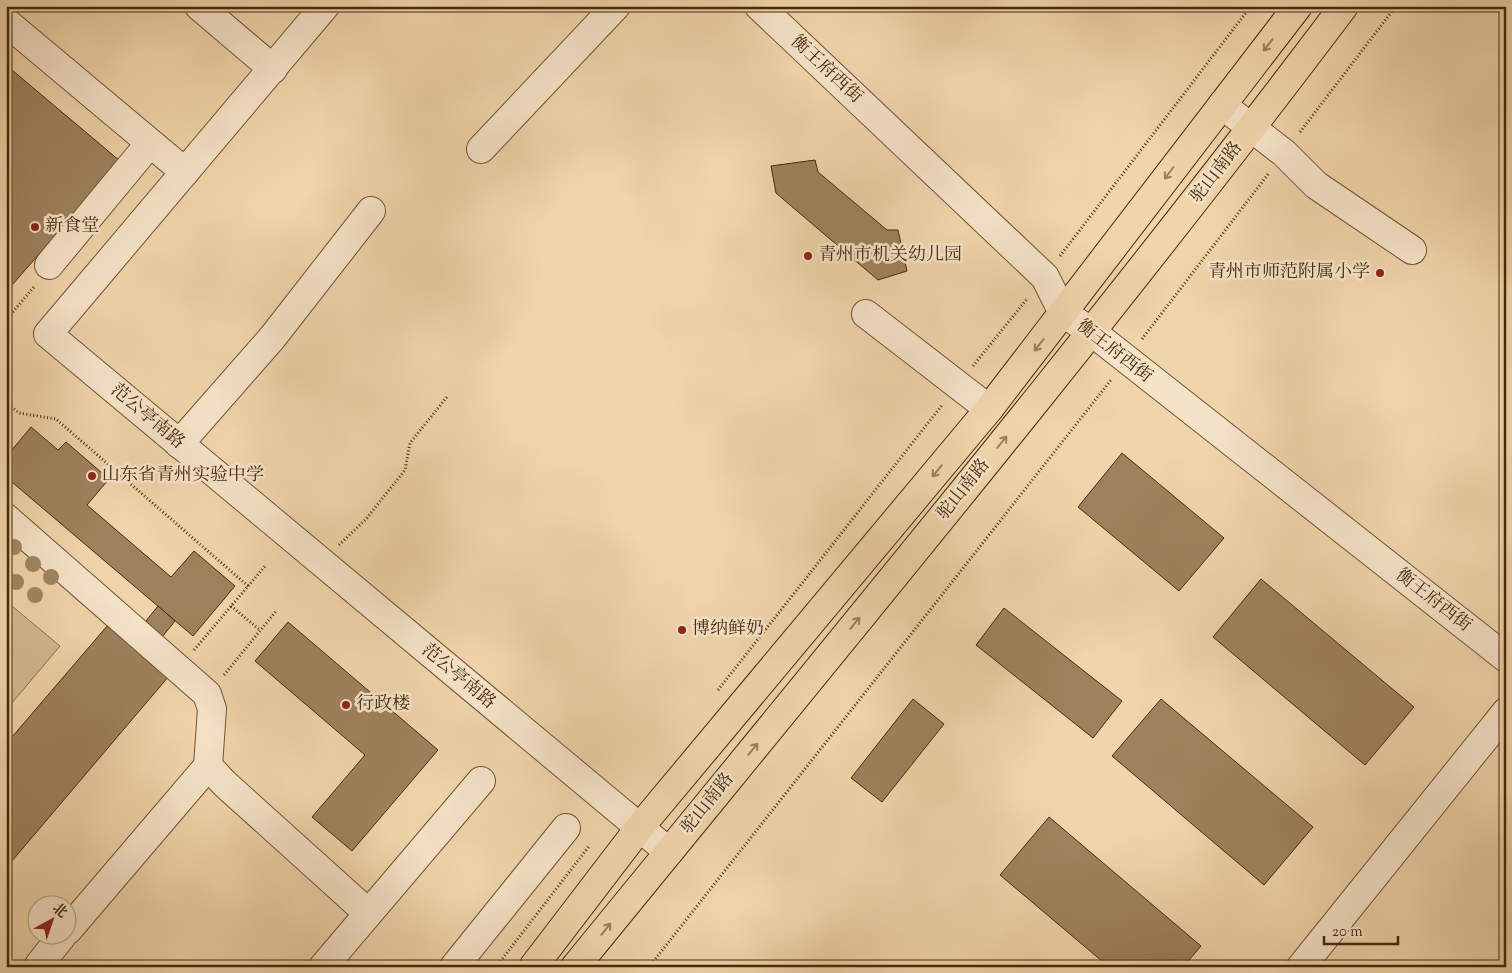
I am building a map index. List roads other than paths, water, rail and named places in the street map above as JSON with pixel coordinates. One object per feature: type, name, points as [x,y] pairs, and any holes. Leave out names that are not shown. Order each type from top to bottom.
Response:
[{"type":"main road","name":"驼山南路","points":[[533,967],[630,820],[989,409],[1298,6]]},
{"type":"main road","name":"驼山南路","points":[[575,967],[1092,332],[1252,128],[1344,6]]},
{"type":"street","points":[[199,6],[273,69]]},
{"type":"street","name":"范公亭南路","points":[[325,6],[48,334],[668,852]]},
{"type":"street","points":[[481,149],[616,6]]},
{"type":"street","name":"衡王府西街","points":[[759,6],[1045,277],[1063,313],[1092,332],[1126,361],[1506,658]]},
{"type":"street","points":[[6,22],[185,172]]},
{"type":"street","points":[[1222,105],[1284,153],[1316,185],[1412,250]]},
{"type":"street","points":[[41,276],[150,143]]},
{"type":"street","points":[[179,444],[272,338],[371,211]]},
{"type":"street","points":[[866,314],[989,409]]},
{"type":"street","points":[[6,518],[179,668],[207,694],[212,709],[208,766],[78,918]]},
{"type":"street","points":[[1301,967],[1506,712]]},
{"type":"street","points":[[208,766],[225,784],[368,913]]},
{"type":"street","points":[[323,967],[481,780]]},
{"type":"street","points":[[454,967],[566,828]]},
{"type":"street","points":[[38,966],[54,946]]},
{"type":"place","name":"新食堂","points":[[35,227]]},
{"type":"place","name":"青州市机关幼儿园","points":[[808,256]]},
{"type":"place","name":"青州市师范附属小学","points":[[1380,273]]},
{"type":"place","name":"山东省青州实验中学","points":[[92,476]]},
{"type":"place","name":"博纳鲜奶","points":[[682,630]]},
{"type":"place","name":"行政楼","points":[[346,705]]}]
